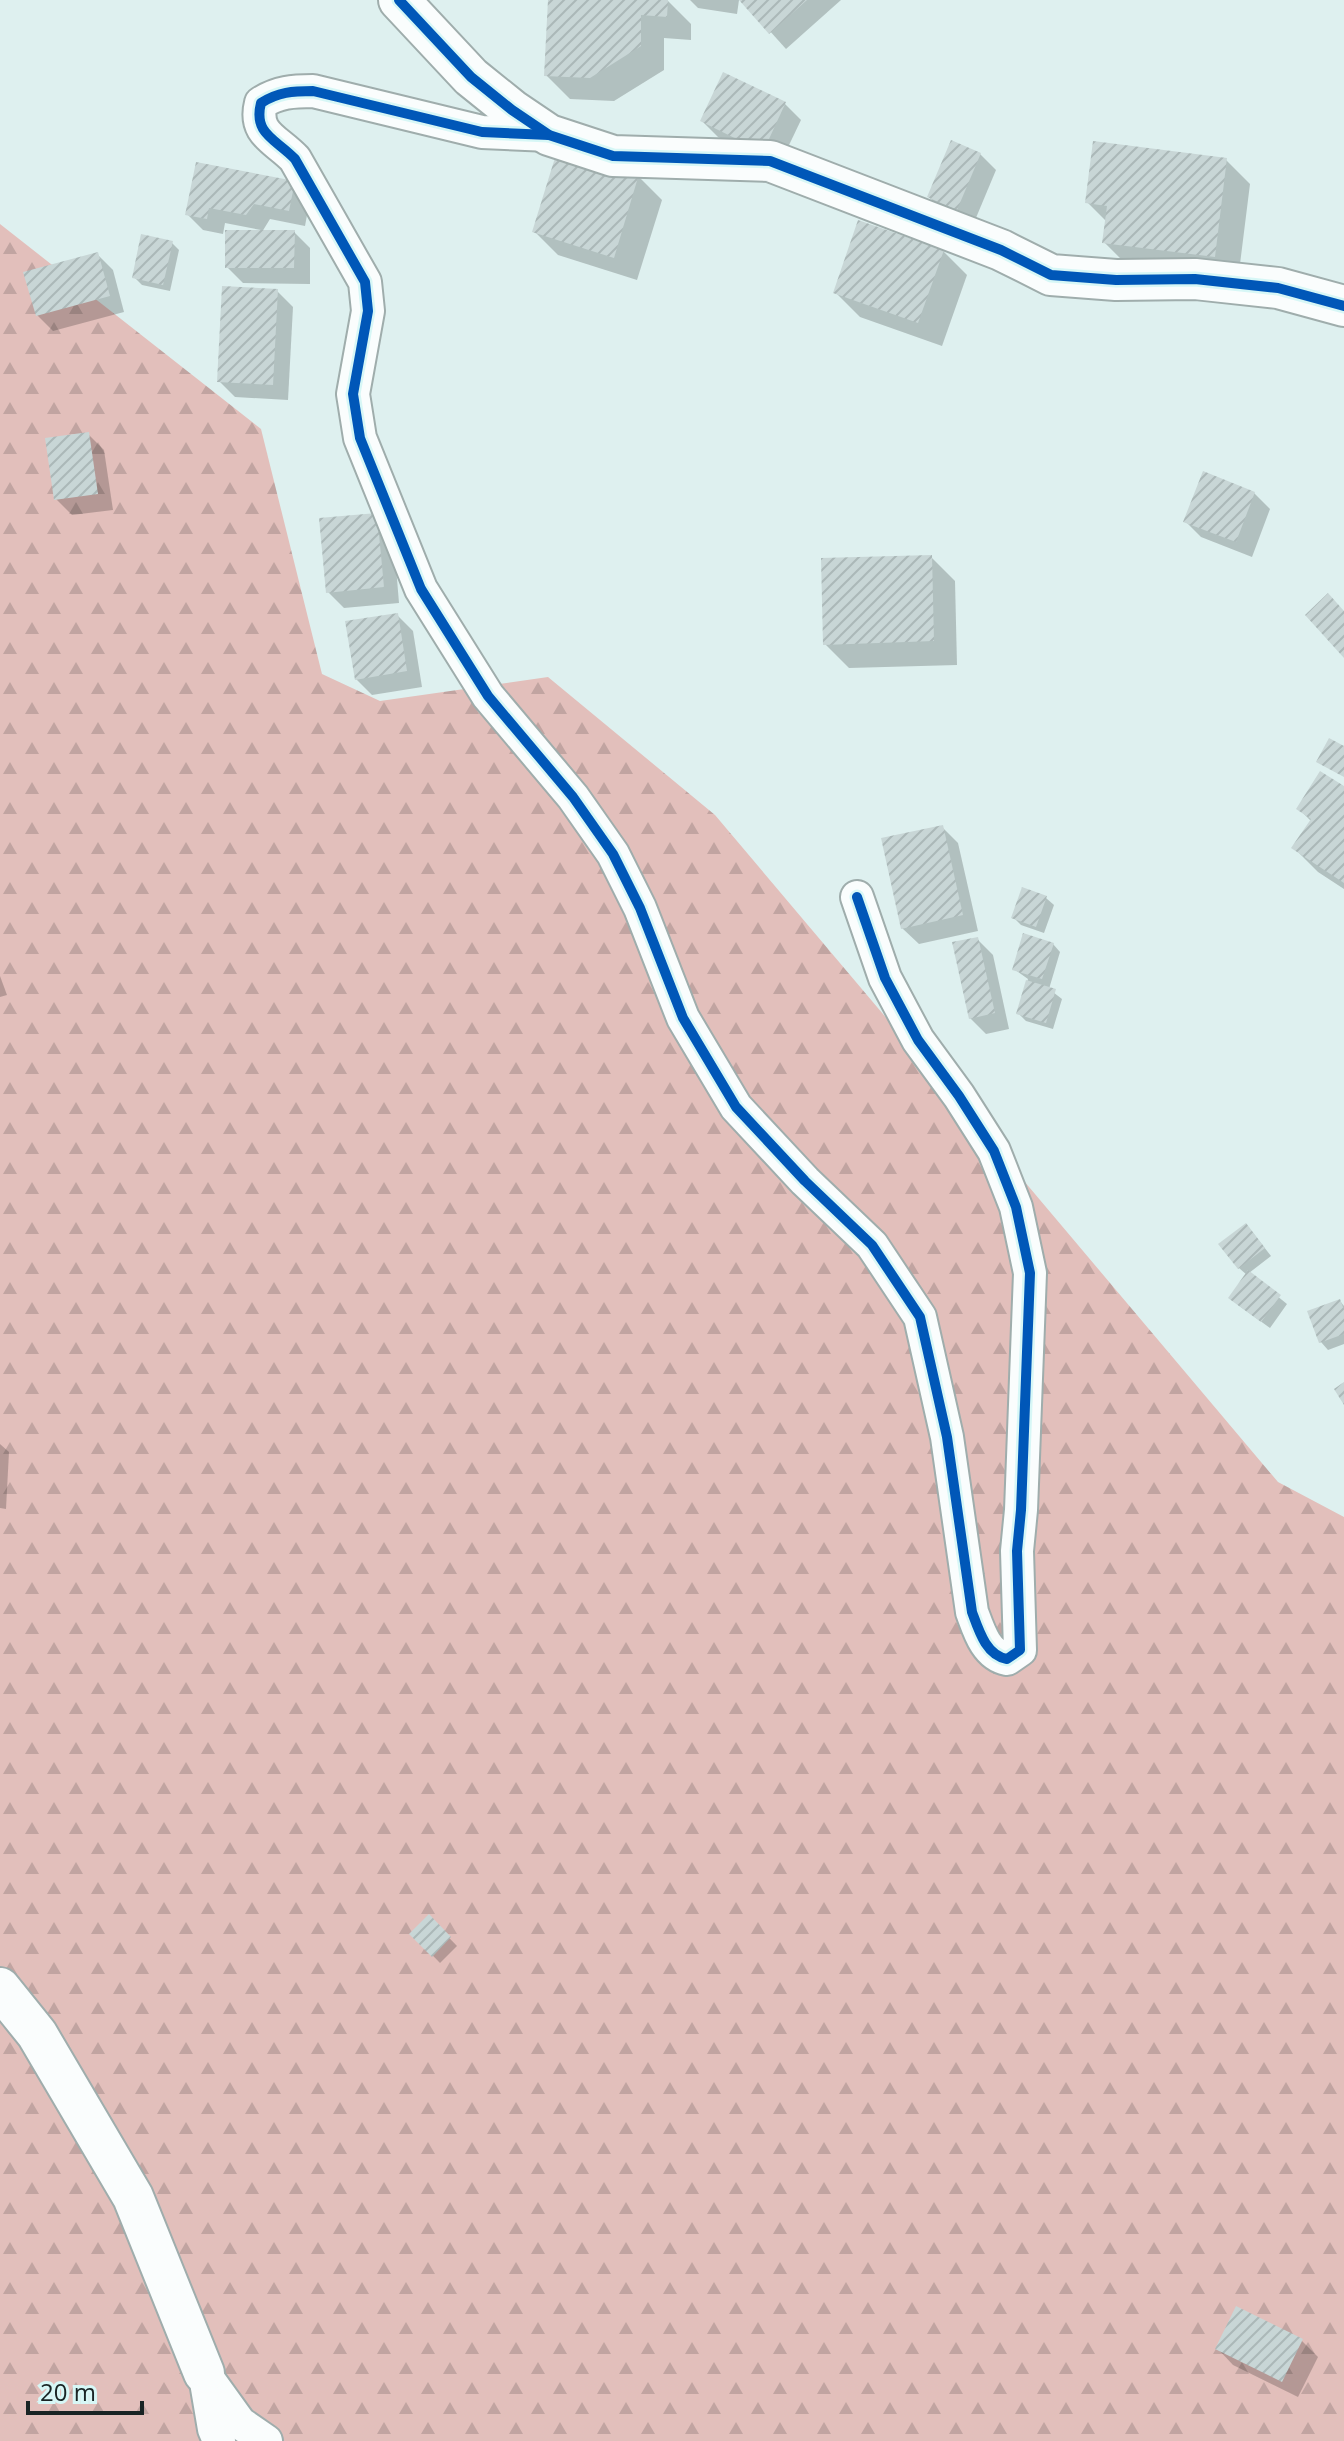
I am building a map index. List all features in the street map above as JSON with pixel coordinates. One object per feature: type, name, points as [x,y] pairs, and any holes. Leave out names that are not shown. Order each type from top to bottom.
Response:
[{"type":"street","points":[[399,0],[471,77],[549,135]]},
{"type":"street","points":[[857,897],[885,978],[918,1040],[994,1151],[1016,1207],[1030,1273],[1017,1551],[1020,1650],[1007,1659],[997,1657],[991,1650],[972,1612],[947,1437],[920,1317],[872,1245],[805,1181],[736,1107],[683,1018],[640,908],[613,854],[573,797],[488,696],[421,589],[360,438],[353,394],[368,311],[365,282],[295,159],[262,130],[257,118],[261,103],[273,95],[313,91],[482,132],[549,135],[613,156],[770,161],[1001,250],[1051,275],[1116,280],[1195,279],[1278,288],[1344,306]]},
{"type":"street","points":[[0,1988],[37,2034],[133,2197],[204,2373],[219,2441]]},
{"type":"street","points":[[204,2373],[240,2423],[266,2441]]},
{"type":"green space","points":[[0,224],[261,429],[322,674],[380,701],[548,677],[715,815],[1278,1482],[1344,1517],[1344,2441],[0,2441]]},
{"type":"building","points":[[548,0],[668,0],[667,17],[641,15],[641,46],[590,78],[544,76]]},
{"type":"building","points":[[739,0],[807,0],[769,34]]},
{"type":"building","points":[[723,72],[786,102],[763,152],[700,121]]},
{"type":"building","points":[[951,140],[981,153],[957,210],[927,197]]},
{"type":"building","points":[[1093,141],[1227,158],[1215,257],[1102,243],[1107,206],[1085,203]]},
{"type":"building","points":[[558,148],[639,174],[614,258],[532,232]]},
{"type":"building","points":[[196,162],[295,181],[289,211],[254,204],[246,215],[209,208],[207,219],[185,215]]},
{"type":"building","points":[[858,220],[944,250],[918,323],[833,293]]},
{"type":"building","points":[[225,230],[295,230],[294,268],[225,268]]},
{"type":"building","points":[[141,234],[173,241],[163,285],[132,278]]},
{"type":"building","points":[[98,252],[110,296],[36,316],[23,272]]},
{"type":"building","points":[[222,286],[278,289],[273,385],[217,382]]},
{"type":"building","points":[[89,432],[98,494],[54,500],[45,438]]},
{"type":"building","points":[[1203,471],[1255,492],[1236,542],[1183,522]]},
{"type":"building","points":[[377,513],[384,587],[326,593],[319,518]]},
{"type":"building","points":[[932,555],[934,641],[823,645],[821,558]]},
{"type":"building","points":[[1328,593],[1344,611],[1344,658],[1305,615]]},
{"type":"building","points":[[398,613],[407,671],[355,680],[345,621]]},
{"type":"building","points":[[1329,738],[1344,746],[1344,777],[1316,762]]},
{"type":"building","points":[[1320,771],[1344,786],[1344,883],[1291,848],[1311,819],[1296,809]]},
{"type":"building","points":[[943,825],[963,915],[901,929],[881,838]]},
{"type":"building","points":[[1022,887],[1047,896],[1036,927],[1011,918]]},
{"type":"building","points":[[1023,933],[1054,943],[1042,979],[1012,970]]},
{"type":"building","points":[[978,937],[995,1013],[969,1019],[952,942]]},
{"type":"building","points":[[1026,980],[1056,989],[1046,1023],[1016,1014]]},
{"type":"building","points":[[1246,1223],[1265,1248],[1238,1269],[1218,1244]]},
{"type":"building","points":[[1248,1270],[1281,1295],[1261,1322],[1228,1298]]},
{"type":"building","points":[[1340,1299],[1344,1310],[1344,1334],[1319,1343],[1307,1311]]},
{"type":"building","points":[[1344,1382],[1344,1405],[1334,1389]]},
{"type":"building","points":[[429,1914],[451,1937],[432,1957],[409,1934]]},
{"type":"building","points":[[1236,2306],[1303,2339],[1282,2382],[1215,2349]]},
{"type":"cycle path","points":[[399,0],[471,77],[512,110],[549,135],[613,156],[770,161],[1001,250],[1051,275],[1116,280],[1195,279],[1278,288],[1344,306]]},
{"type":"cycle path","points":[[549,135],[482,132],[313,91],[273,96],[261,103],[259,113],[263,129],[295,159],[365,282],[368,311],[353,394],[360,438],[421,589],[488,696],[573,797],[613,854],[640,908],[683,1018],[736,1107],[805,1181],[872,1245],[920,1317],[947,1437],[972,1612],[989,1647],[1007,1659],[1020,1650],[1017,1551],[1030,1273],[1016,1207],[994,1151],[918,1040],[885,978],[857,897]]}]
